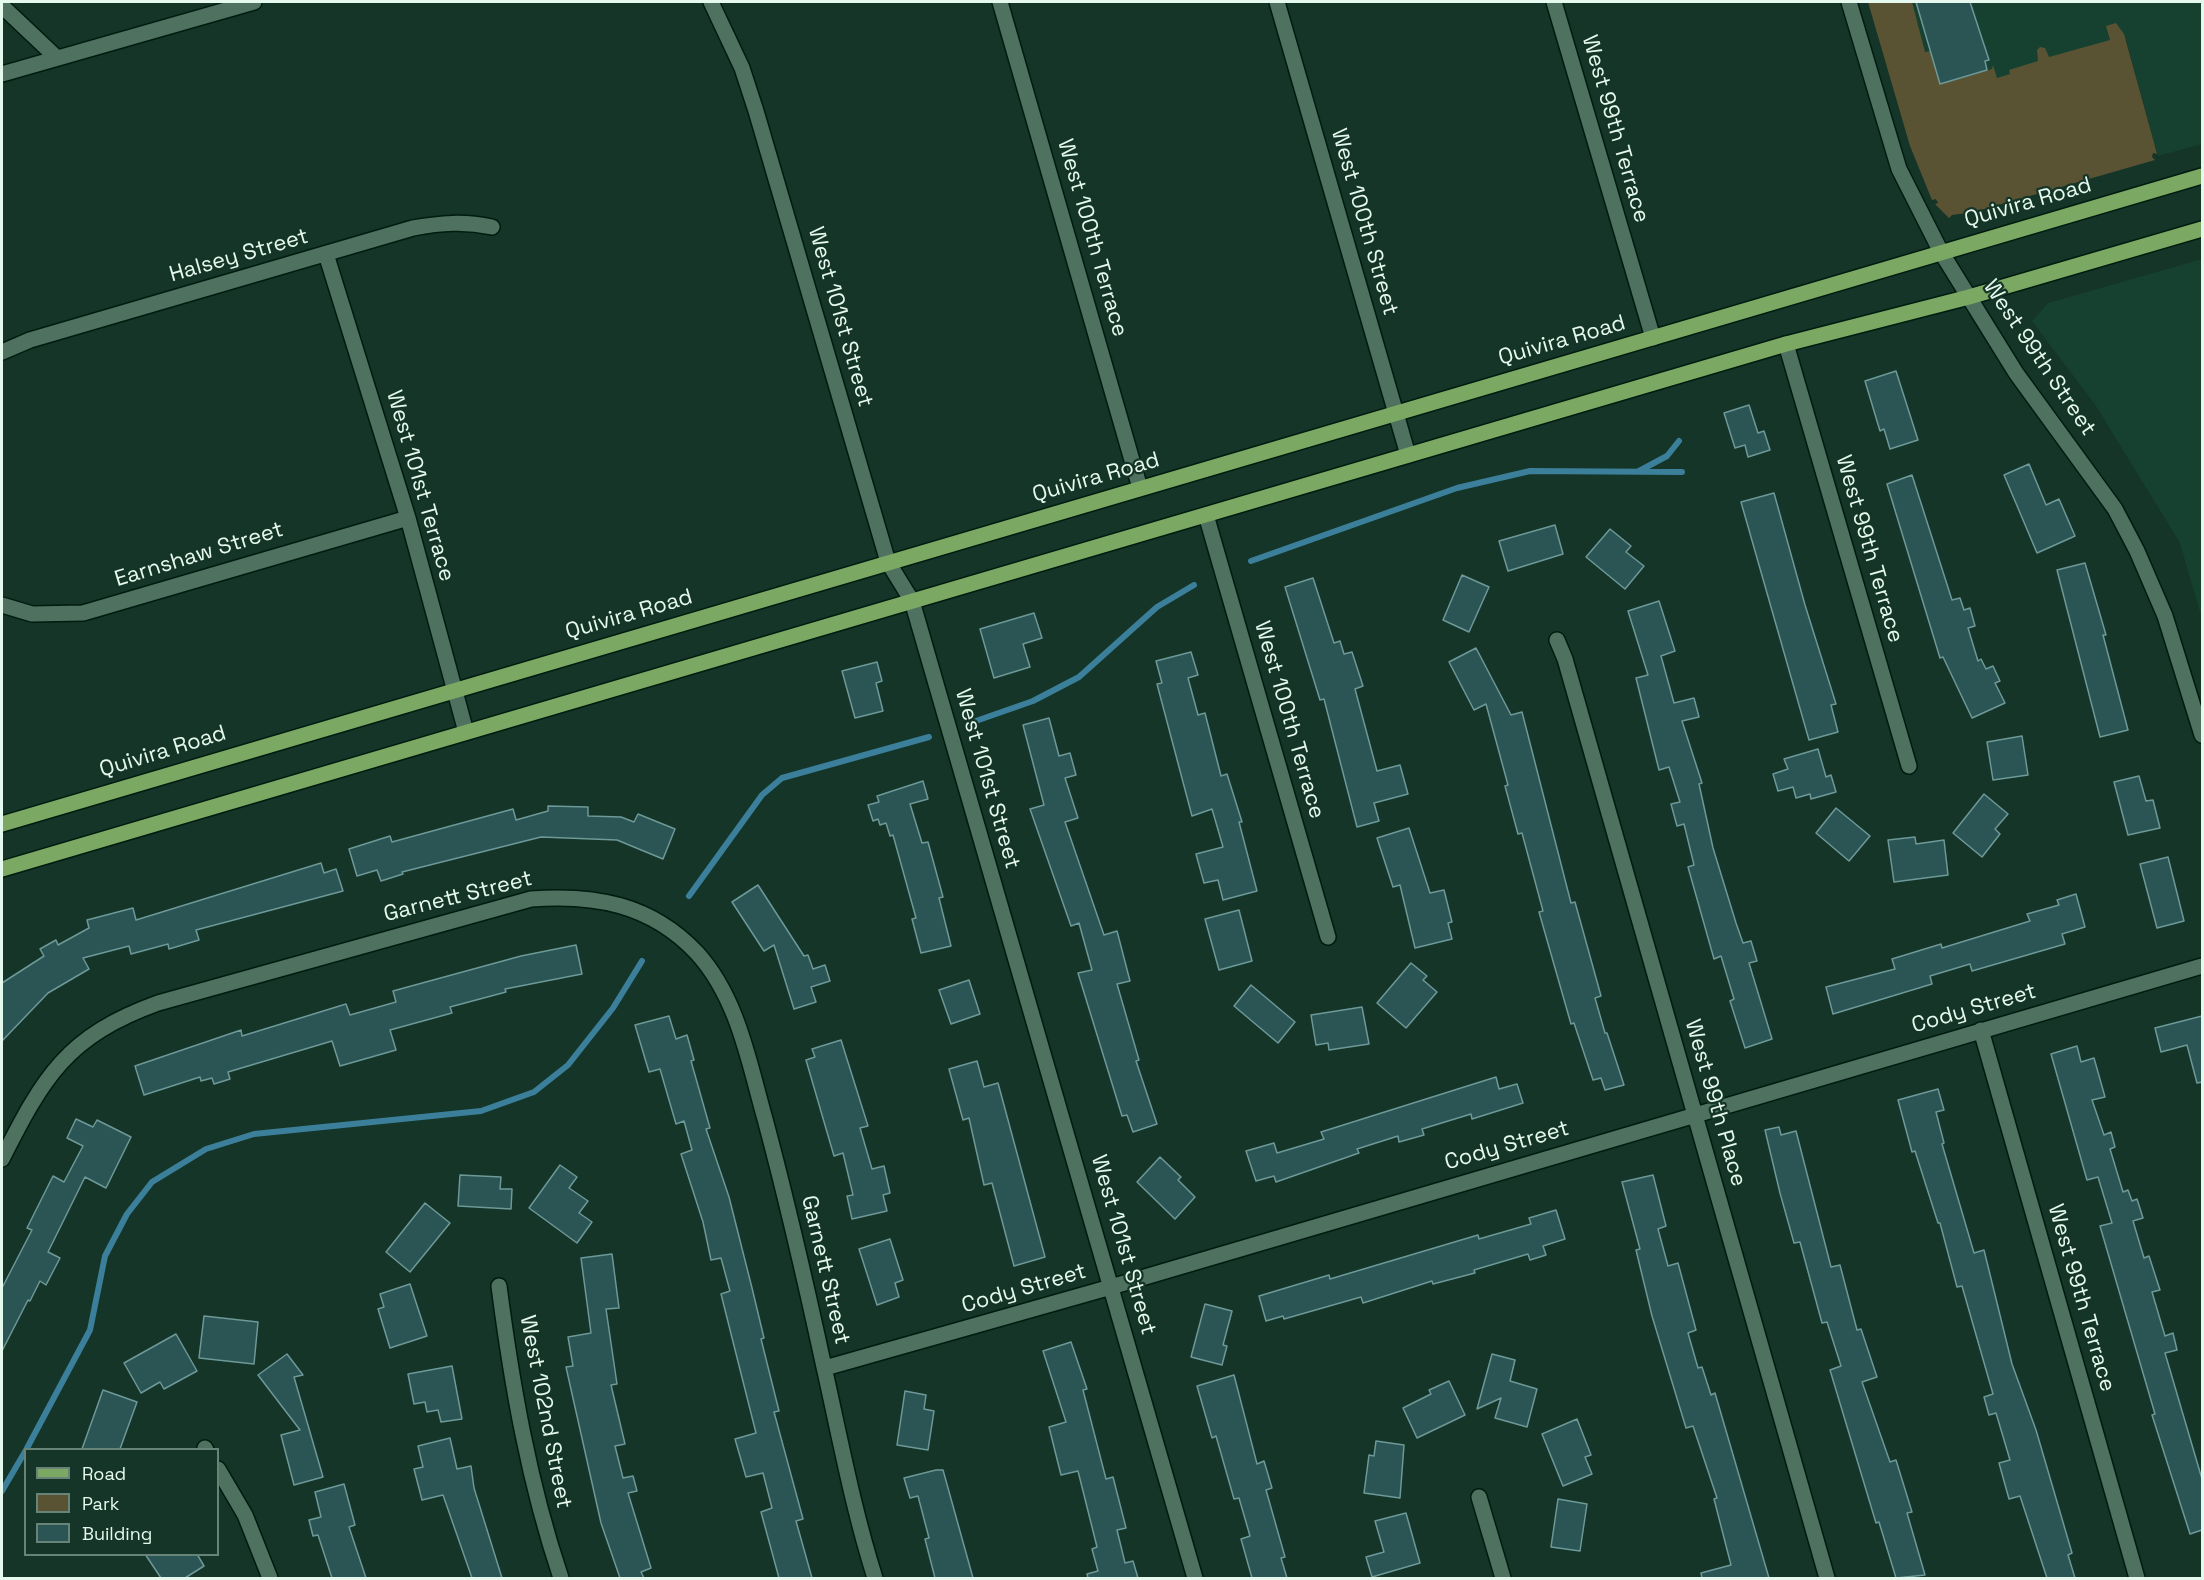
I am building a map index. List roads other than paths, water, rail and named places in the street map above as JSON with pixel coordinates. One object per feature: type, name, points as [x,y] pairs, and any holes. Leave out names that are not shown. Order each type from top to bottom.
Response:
[{"type":"main road","name":"Quivira Road","points":[[2,824],[2202,176]]},
{"type":"main road","points":[[2,869],[1786,344],[1969,297],[2202,229]]},
{"type":"street","name":"West 101st Street","points":[[711,2],[742,68],[756,111],[888,562],[912,601],[1195,1578]]},
{"type":"street","name":"West 100th Terrace","points":[[1000,2],[1140,488]]},
{"type":"street","name":"West 100th Street","points":[[1277,2],[1408,455]]},
{"type":"street","name":"West 99th Terrace","points":[[1554,2],[1653,338]]},
{"type":"street","name":"West 99th Street","points":[[1849,2],[1899,169],[1941,252],[2016,373],[2115,509],[2137,551],[2169,626],[2202,735]]},
{"type":"street","points":[[2,74],[248,3]]},
{"type":"street","points":[[2,6],[57,58]]},
{"type":"street","name":"Halsey Street","points":[[2,352],[30,340],[413,228],[441,223],[470,222],[492,227]]},
{"type":"street","name":"West 101st Terrace","points":[[326,254],[408,518],[466,732]]},
{"type":"street","name":"West 99th Terrace","points":[[1786,344],[1909,766]]},
{"type":"street","name":"West 100th Terrace","points":[[1206,515],[1328,938]]},
{"type":"street","name":"Earnshaw Street","points":[[2,605],[32,614],[83,613],[408,518]]},
{"type":"street","name":"West 99th Place","points":[[1557,639],[1565,659],[1827,1578]]},
{"type":"street","name":"Garnett Street","points":[[2,1158],[31,1102],[52,1070],[87,1038],[123,1016],[158,1003],[531,899],[585,897],[621,905],[642,914],[684,941],[710,969],[729,1002],[751,1070],[790,1213],[825,1368]]},
{"type":"street","name":"Cody Street","points":[[825,1368],[1111,1287],[2202,966]]},
{"type":"street","name":"West 99th Terrace","points":[[1981,1030],[2137,1578]]},
{"type":"street","name":"West 102nd Street","points":[[499,1287],[525,1453],[544,1527],[561,1578]]},
{"type":"street","points":[[825,1368],[845,1467],[875,1578]]},
{"type":"street","points":[[219,1471],[248,1523],[270,1578]]},
{"type":"street","points":[[1479,1497],[1503,1578]]},
{"type":"waterway","points":[[1639,471],[1667,456],[1679,441]]},
{"type":"waterway","points":[[1251,561],[1457,488],[1530,471],[1682,472]]},
{"type":"waterway","points":[[973,722],[1033,701],[1079,677],[1157,607],[1194,585]]},
{"type":"waterway","points":[[689,896],[762,795],[782,778],[929,737]]},
{"type":"waterway","points":[[27,1448],[90,1330],[105,1256],[127,1214],[152,1182],[206,1149],[254,1134],[481,1111],[534,1092],[568,1065],[613,1008],[642,961]]},
{"type":"waterway","points":[[2,1491],[24,1453]]}]
